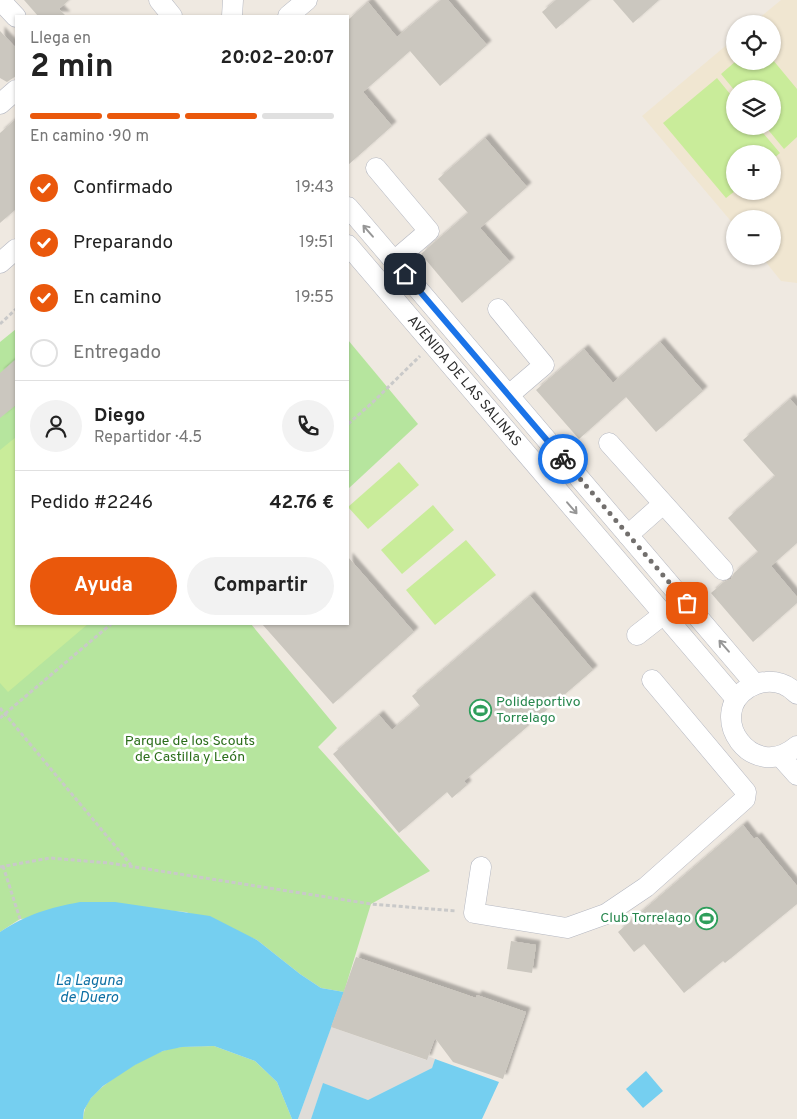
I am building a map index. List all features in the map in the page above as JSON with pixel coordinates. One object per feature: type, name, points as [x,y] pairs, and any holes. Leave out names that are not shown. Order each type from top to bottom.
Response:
[{"type":"street","points":[[0,0],[15,16]]},
{"type":"street","points":[[159,0],[171,15]]},
{"type":"street","points":[[232,15],[233,0]]},
{"type":"street","points":[[289,15],[307,0]]},
{"type":"street","points":[[0,104],[15,91]]},
{"type":"street","points":[[376,168],[429,232],[394,261]]},
{"type":"street","name":"AVENIDA DE LAS SALINAS","points":[[349,208],[756,684]]},
{"type":"street","name":"AVENIDA DE LAS SALINAS","points":[[349,245],[736,699]]},
{"type":"street","points":[[0,263],[15,250]]},
{"type":"street","points":[[498,310],[544,365],[509,395]]},
{"type":"street","points":[[610,443],[723,570]]},
{"type":"street","points":[[628,535],[663,504]]},
{"type":"street","points":[[637,635],[664,614]]},
{"type":"street","points":[[652,680],[733,750],[761,757],[789,752],[797,775]]},
{"type":"street","points":[[481,868],[474,912],[567,928],[606,914],[646,887],[745,799],[746,792],[733,750],[731,718],[736,699],[744,691],[756,684],[774,682],[793,687]]},
{"type":"path","points":[[0,324],[15,311]]},
{"type":"path","points":[[349,423],[432,343]]},
{"type":"path","points":[[0,718],[111,625]]},
{"type":"path","points":[[0,708],[132,866]]},
{"type":"path","points":[[20,919],[2,866],[50,858],[132,866],[371,904],[474,912]]},
{"type":"shaded area","points":[[781,0],[797,0],[797,283],[781,281],[768,265],[781,265],[781,210],[726,210],[726,215],[642,116],[726,46],[726,70],[781,70],[781,15],[763,15]]},
{"type":"shaded area","points":[[331,1027],[426,1060],[428,1056],[435,1059],[432,1068],[368,1100],[323,1084],[311,1119],[298,1119]]},
{"type":"green space","points":[[726,70],[781,70],[797,89],[797,137],[784,149],[772,135],[781,135],[781,80],[726,80],[721,74]]},
{"type":"green space","points":[[717,78],[726,89],[726,135],[765,135],[773,145],[726,145],[726,198],[663,123]]},
{"type":"green space","name":"Parque de los Scouts de Castilla y León","points":[[15,330],[15,625],[252,625],[337,728],[318,747],[430,871],[371,904],[344,992],[321,988],[257,940],[186,912],[162,910],[20,919],[0,932],[0,342]]},
{"type":"green space","points":[[349,341],[418,424],[349,488]]},
{"type":"green space","points":[[15,438],[15,625],[87,625],[8,692],[0,683],[0,450]]},
{"type":"green space","points":[[399,462],[419,485],[368,529],[349,506]]},
{"type":"green space","points":[[433,505],[454,530],[402,574],[381,550]]},
{"type":"green space","points":[[466,540],[496,575],[435,625],[406,590]]},
{"type":"green space","points":[[214,1046],[255,1061],[277,1082],[292,1119],[83,1119],[91,1098],[114,1078],[135,1064],[169,1049]]},
{"type":"water","name":"La Laguna de Duero","points":[[80,902],[115,902],[210,916],[257,940],[321,988],[344,992],[298,1119],[292,1119],[277,1082],[255,1061],[214,1046],[182,1047],[163,1051],[135,1065],[103,1086],[91,1098],[84,1110],[83,1119],[0,1119],[0,932],[38,912]]},
{"type":"water","points":[[435,1059],[499,1082],[482,1119],[311,1119],[323,1083],[368,1100],[432,1068]]},
{"type":"water","points":[[646,1071],[663,1091],[643,1108],[626,1089]]},
{"type":"building","points":[[24,0],[69,0],[59,9],[65,15],[37,15]]},
{"type":"building","points":[[441,0],[448,0],[487,45],[440,86],[410,51],[363,92],[392,126],[349,164],[349,19],[368,2],[397,37]]},
{"type":"building","points":[[556,0],[590,0],[556,29],[542,12]]},
{"type":"building","points":[[613,0],[659,0],[633,23]]},
{"type":"building","points":[[0,31],[15,47],[15,77],[7,82],[0,78]]},
{"type":"building","points":[[15,120],[15,210],[0,223],[0,133]]},
{"type":"building","points":[[485,138],[527,187],[480,228],[510,262],[462,303],[421,254],[468,213],[438,179]]},
{"type":"building","points":[[660,342],[703,391],[656,432],[626,397],[579,439],[536,390],[584,349],[613,383]]},
{"type":"building","points":[[15,360],[15,406],[0,418],[0,373]]},
{"type":"building","points":[[790,399],[797,407],[797,543],[771,566],[797,597],[797,603],[753,642],[711,593],[724,582],[731,579],[734,573],[758,552],[728,518],[775,476],[743,440]]},
{"type":"building","points":[[349,558],[414,632],[333,704],[263,625],[349,625]]},
{"type":"building","name":"Polideportivo Torrelago","points":[[530,596],[593,670],[464,781],[467,785],[452,798],[447,792],[399,833],[333,754],[379,715],[392,730],[420,706],[412,696]]},
{"type":"building","name":"Club Torrelago","points":[[743,825],[754,839],[757,837],[797,886],[797,904],[725,963],[723,961],[684,993],[644,944],[634,952],[618,932]]},
{"type":"building","points":[[511,941],[536,945],[532,973],[507,969]]},
{"type":"building","points":[[356,957],[476,998],[477,995],[526,1012],[503,1079],[453,1062],[435,1038],[427,1060],[331,1027]]},
{"type":"way so far","points":[[563,459],[687,603]]},
{"type":"place","name":"Polideportivo Torrelago","points":[[480,710]]},
{"type":"place","name":"Club Torrelago","points":[[707,918]]},
{"type":"route","points":[[405,274],[563,459]]}]
